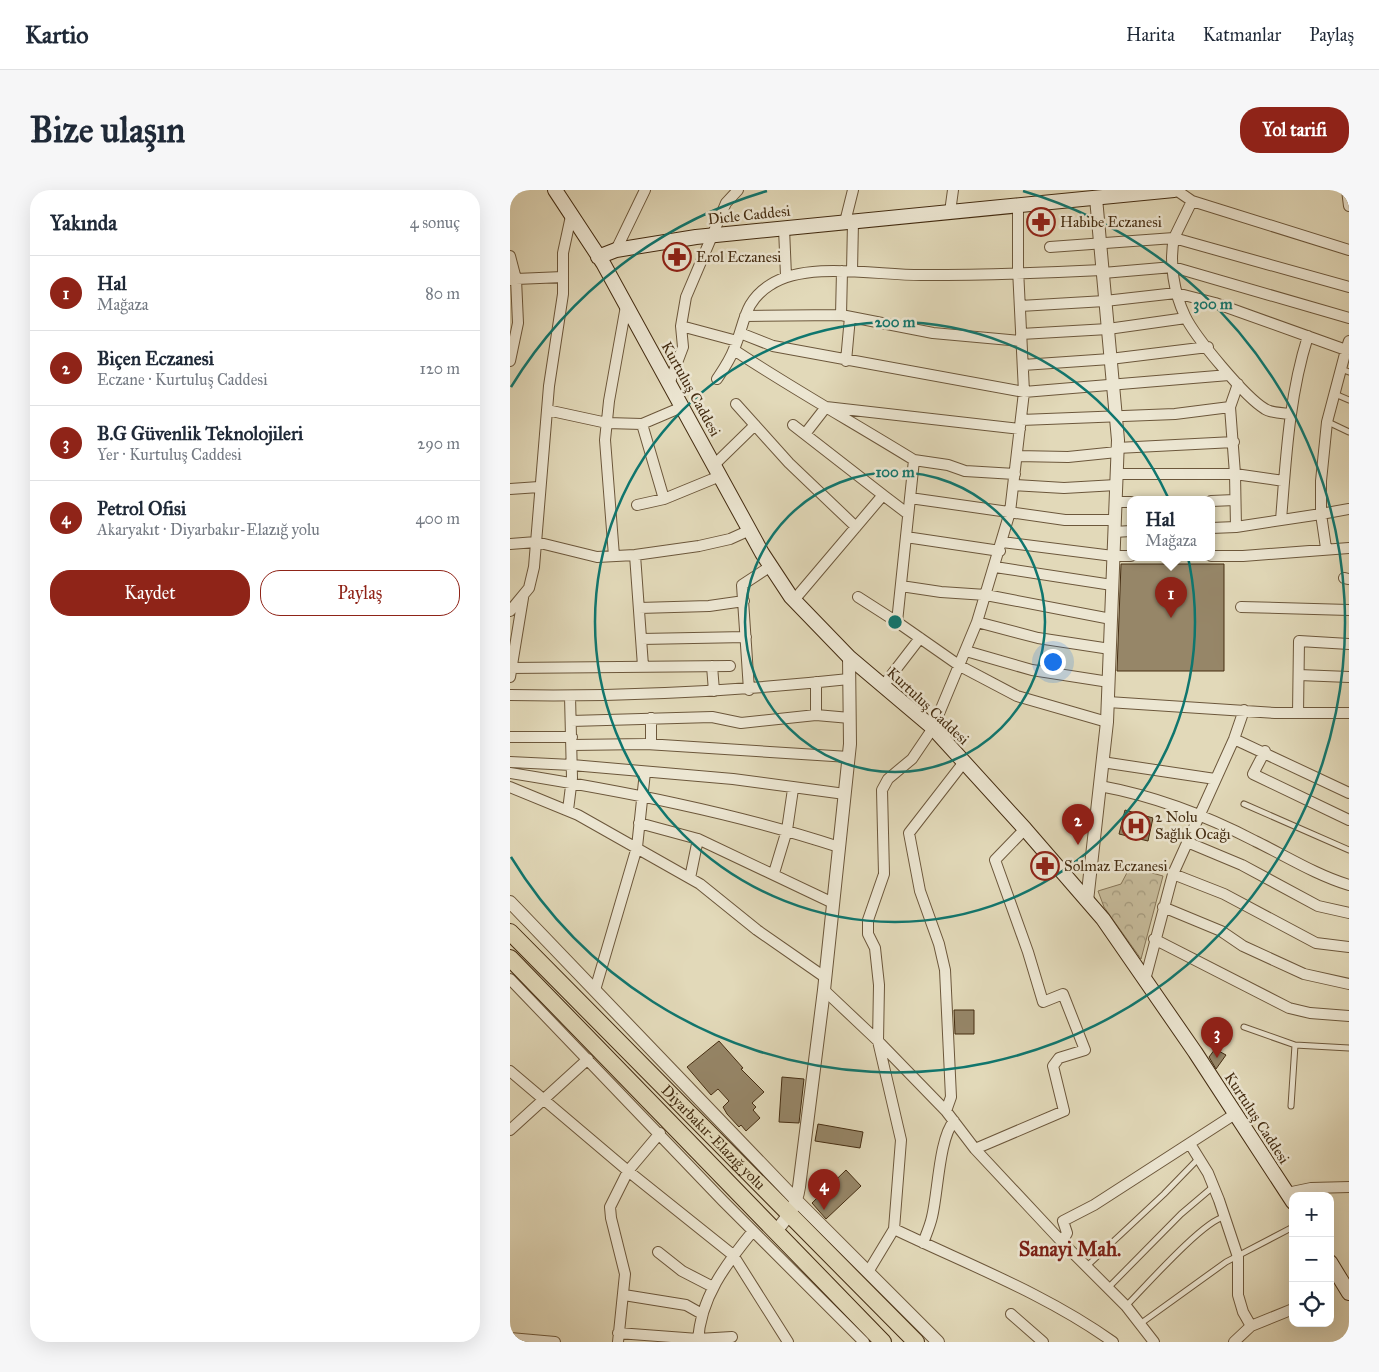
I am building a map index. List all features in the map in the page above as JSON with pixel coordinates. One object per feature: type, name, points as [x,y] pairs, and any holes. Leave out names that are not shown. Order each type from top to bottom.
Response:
[{"type":"highway","name":"Diyarbakır-Elazığ yolu","points":[[510,932],[916,1342]]},
{"type":"highway","name":"Diyarbakır-Elazığ yolu","points":[[510,958],[774,1232],[883,1342]]},
{"type":"main road","name":"Kurtuluş Caddesi","points":[[554,190],[598,256],[750,530],[794,600],[849,657],[932,728],[1025,829],[1087,901],[1145,980],[1289,1195]]},
{"type":"main road","name":"Dicle Caddesi","points":[[598,256],[616,250],[714,235],[1101,195],[1175,190]]},
{"type":"main road","points":[[1334,1268],[1348,1289]]},
{"type":"street","points":[[616,250],[645,190]]},
{"type":"street","points":[[669,384],[683,347],[681,326],[686,297],[726,204],[738,190]]},
{"type":"street","points":[[846,361],[849,222],[853,190]]},
{"type":"street","points":[[950,212],[953,190]]},
{"type":"street","points":[[1175,190],[1192,202],[1349,250]]},
{"type":"street","points":[[1348,190],[1349,206]]},
{"type":"street","points":[[1087,901],[1107,722],[1117,450],[1116,416],[1100,242],[1101,195]]},
{"type":"street","points":[[1192,202],[1174,238],[1171,253],[1176,293],[1186,318],[1229,375],[1266,410],[1291,414]]},
{"type":"street","points":[[868,1272],[894,1230],[901,1140],[878,1041],[879,985],[875,948],[867,927],[884,874],[882,790],[888,780],[912,759],[932,728],[978,622],[1010,512],[1024,392],[1018,274],[1018,205]]},
{"type":"street","points":[[510,611],[523,598],[529,588],[534,567],[539,487],[547,410],[563,294],[564,239],[570,216]]},
{"type":"street","points":[[784,228],[786,276]]},
{"type":"street","points":[[1050,247],[1174,238],[1349,287]]},
{"type":"street","points":[[510,256],[518,323],[510,361]]},
{"type":"street","points":[[717,379],[737,342],[748,306],[769,285],[786,276],[847,271],[922,275],[1018,274],[1103,272],[1173,267],[1349,318]]},
{"type":"street","points":[[513,280],[563,277]]},
{"type":"street","points":[[1020,306],[1105,301],[1176,293],[1215,303],[1308,336],[1348,346],[1345,370],[1335,394],[1327,422],[1321,481],[1321,514],[1326,548]]},
{"type":"street","points":[[614,556],[605,440],[609,400],[626,306]]},
{"type":"street","points":[[745,316],[846,316],[933,333],[1021,337],[1186,318]]},
{"type":"street","points":[[681,326],[737,342],[773,346],[846,361],[1024,392],[1113,383],[1229,375]]},
{"type":"street","points":[[1281,520],[1291,414],[1298,367],[1308,336]]},
{"type":"street","points":[[737,342],[792,389],[826,407],[914,460],[1064,488],[1116,480],[1236,474],[1284,481]]},
{"type":"street","points":[[1022,366],[1110,359],[1208,347]]},
{"type":"street","points":[[1236,527],[1236,474],[1230,407],[1238,384]]},
{"type":"street","points":[[736,404],[789,464],[856,527]]},
{"type":"street","points":[[826,407],[1020,425],[1116,416],[1175,414],[1230,407]]},
{"type":"street","points":[[805,434],[826,407]]},
{"type":"street","points":[[547,410],[607,423],[642,424],[682,408]]},
{"type":"street","points":[[642,424],[664,499]]},
{"type":"street","points":[[637,505],[664,499],[717,471],[755,425]]},
{"type":"street","points":[[793,425],[908,514]]},
{"type":"street","points":[[1017,456],[1068,457],[1117,450],[1234,442]]},
{"type":"street","points":[[897,622],[914,460]]},
{"type":"street","points":[[510,489],[539,487]]},
{"type":"street","points":[[794,600],[883,495]]},
{"type":"street","points":[[910,498],[1114,526],[1127,531]]},
{"type":"street","points":[[1215,501],[1235,500]]},
{"type":"street","points":[[1115,502],[1127,502]]},
{"type":"street","points":[[1215,528],[1236,527],[1349,509]]},
{"type":"street","points":[[510,544],[536,542],[597,557],[635,555],[699,546],[730,539],[750,530]]},
{"type":"street","points":[[906,537],[1127,556]]},
{"type":"street","points":[[1215,556],[1243,556],[1326,548],[1349,548]]},
{"type":"street","points":[[635,555],[643,666]]},
{"type":"street","points":[[749,690],[742,585],[771,566]]},
{"type":"street","points":[[995,567],[1112,585]]},
{"type":"street","points":[[901,586],[941,592],[986,595],[1111,619]]},
{"type":"street","points":[[858,596],[960,666],[1017,696],[1107,722]]},
{"type":"street","points":[[523,598],[510,671],[643,666],[730,666]]},
{"type":"street","points":[[639,608],[708,606],[744,601]]},
{"type":"street","points":[[1241,607],[1349,610]]},
{"type":"street","points":[[978,622],[1038,638],[1110,649]]},
{"type":"street","points":[[641,639],[746,636]]},
{"type":"street","points":[[883,686],[920,638]]},
{"type":"street","points":[[1298,713],[1299,642],[1349,644]]},
{"type":"street","points":[[966,651],[1032,670],[1109,682]]},
{"type":"street","points":[[774,1232],[790,1216],[797,1201],[825,984],[849,757],[849,657]]},
{"type":"street","points":[[712,666],[714,690]]},
{"type":"street","points":[[1298,675],[1349,677]]},
{"type":"street","points":[[510,695],[570,696],[749,690],[849,679]]},
{"type":"street","points":[[816,682],[816,715]]},
{"type":"street","points":[[568,810],[572,764],[570,696]]},
{"type":"street","points":[[1108,702],[1298,713],[1349,713]]},
{"type":"street","points":[[1145,980],[1154,939],[1173,874],[1214,778],[1234,739],[1244,710]]},
{"type":"street","points":[[572,720],[712,717],[741,724],[816,715],[850,718]]},
{"type":"street","points":[[651,718],[651,744]]},
{"type":"street","points":[[510,737],[849,757]]},
{"type":"street","points":[[1234,739],[1349,793]]},
{"type":"street","points":[[1265,752],[1253,774],[1349,820]]},
{"type":"street","points":[[510,762],[572,764],[733,779],[845,794]]},
{"type":"street","points":[[946,1111],[950,1097],[945,970],[939,944],[920,891],[910,834],[964,762]]},
{"type":"street","points":[[1102,762],[1214,778]]},
{"type":"street","points":[[595,990],[637,846],[645,772]]},
{"type":"street","points":[[510,773],[710,810],[788,830],[839,847]]},
{"type":"street","points":[[1100,786],[1157,799],[1198,814],[1320,874],[1349,885]]},
{"type":"street","points":[[510,787],[568,810],[637,846],[690,878],[825,984],[946,1111],[975,1149],[1062,1242],[1126,1306],[1154,1342]]},
{"type":"street","points":[[774,873],[788,830],[793,788]]},
{"type":"street","points":[[639,823],[698,839],[774,873],[833,903]]},
{"type":"street","points":[[975,1149],[1064,1111],[1053,1069],[1054,1062],[1059,1058],[1085,1050],[1063,994],[1042,1002],[1028,952],[995,860],[1025,829]]},
{"type":"street","points":[[690,878],[698,839]]},
{"type":"street","points":[[1187,842],[1242,865],[1318,906],[1349,913]]},
{"type":"street","points":[[1173,874],[1224,894],[1316,943],[1349,947]]},
{"type":"street","points":[[510,902],[797,1201],[938,1342]]},
{"type":"street","points":[[1163,907],[1221,931],[1243,946],[1304,974],[1349,984]]},
{"type":"street","points":[[1154,939],[1289,1008],[1310,1013],[1349,1016]]},
{"type":"street","points":[[510,978],[753,1231],[864,1342]]},
{"type":"street","points":[[510,1130],[588,1059]]},
{"type":"street","points":[[510,1071],[733,1255],[788,1342]]},
{"type":"street","points":[[1062,1242],[1067,1233],[1063,1221],[1094,1205],[1235,1114]]},
{"type":"street","points":[[923,1243],[932,1217],[945,1142],[950,1126],[954,1121]]},
{"type":"street","points":[[660,1133],[628,1170],[610,1207],[610,1218],[625,1274],[618,1337],[698,1341],[732,1337]]},
{"type":"street","points":[[1190,1144],[1214,1186],[1238,1257],[1238,1295],[1243,1312],[1252,1326]]},
{"type":"street","points":[[1302,1192],[1311,1188],[1349,1187]]},
{"type":"street","points":[[894,1230],[1015,1284],[1092,1327],[1113,1342]]},
{"type":"street","points":[[698,1341],[702,1314],[712,1287],[733,1255],[753,1231]]},
{"type":"street","points":[[658,1252],[682,1271],[712,1287]]},
{"type":"street","points":[[624,1294],[686,1305],[702,1314]]},
{"type":"street","points":[[1237,1341],[1252,1326],[1289,1311]]},
{"type":"street","points":[[1011,1314],[1043,1342]]},
{"type":"street","points":[[510,1338],[555,1342]]},
{"type":"lane","points":[[1335,394],[1349,400]]},
{"type":"lane","points":[[1327,422],[1349,432]]},
{"type":"lane","points":[[1244,804],[1349,850]]},
{"type":"lane","points":[[1244,1027],[1295,1045],[1349,1048]]},
{"type":"lane","points":[[1291,1106],[1295,1045]]},
{"type":"lane","points":[[1087,1267],[1199,1158]]},
{"type":"lane","points":[[1108,1288],[1181,1214],[1214,1186]]},
{"type":"lane","points":[[1126,1306],[1177,1254],[1215,1221],[1224,1217]]},
{"type":"lane","points":[[1140,1324],[1226,1262],[1289,1229]]},
{"type":"green space","points":[[1130,867],[1163,876],[1141,959],[1104,907],[1098,891],[1121,884]]},
{"type":"building","points":[[1121,564],[1224,564],[1224,671],[1117,671]]},
{"type":"building","name":"2 Nolu Sağlık Ocağı","points":[[1125,810],[1153,818],[1148,841],[1119,834]]},
{"type":"building","points":[[954,1010],[974,1010],[974,1034],[955,1034]]},
{"type":"building","points":[[719,1041],[743,1068],[741,1069],[764,1092],[752,1103],[756,1107],[753,1110],[760,1118],[746,1131],[741,1125],[739,1127],[727,1114],[723,1107],[729,1101],[718,1089],[711,1095],[687,1067]]},
{"type":"building","points":[[1215,1049],[1226,1055],[1216,1069],[1209,1057]]},
{"type":"building","points":[[782,1077],[804,1079],[799,1123],[779,1122]]},
{"type":"building","points":[[818,1124],[863,1132],[860,1148],[815,1141]]},
{"type":"building","points":[[846,1170],[861,1186],[826,1219],[812,1203]]},
{"type":"place","name":"Habibe Eczanesi","points":[[1041,222]]},
{"type":"place","name":"Erol Eczanesi","points":[[677,257]]},
{"type":"place","name":"Hal","points":[[1171,618]]},
{"type":"place","name":"2 Nolu Sağlık Ocağı","points":[[1136,826]]},
{"type":"place","name":"Biçen Eczanesi","points":[[1078,845]]},
{"type":"place","name":"Solmaz Eczanesi","points":[[1045,866]]},
{"type":"place","name":"B.G Güvenlik Teknolojileri","points":[[1217,1058]]},
{"type":"place","name":"Petrol Ofisi","points":[[824,1210]]},
{"type":"district","name":"Sanayi Mah.","points":[[1070,1249]]}]
